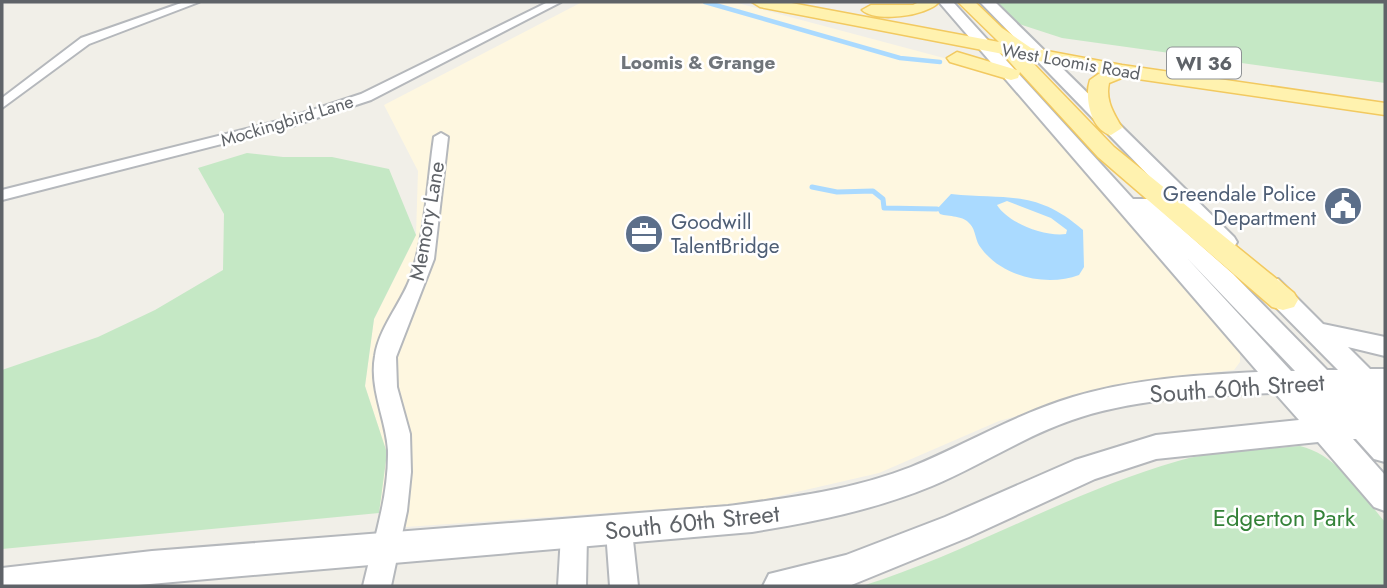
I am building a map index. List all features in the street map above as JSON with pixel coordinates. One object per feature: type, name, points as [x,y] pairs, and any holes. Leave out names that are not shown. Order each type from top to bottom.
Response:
[{"type":"main road","name":"West Loomis Road","points":[[760,2],[791,5],[1005,45],[1122,71],[1385,109]]},
{"type":"main road","name":"West Loomis Road","points":[[831,2],[1005,45],[1304,77]]},
{"type":"main road","points":[[871,10],[916,10],[931,2]]},
{"type":"main road","points":[[966,2],[1106,152],[1283,300]]},
{"type":"main road","points":[[791,5],[1005,45],[1204,75],[1385,89]]},
{"type":"main road","points":[[1111,128],[1096,101],[1096,90],[1100,80],[1122,71]]},
{"type":"street","points":[[2,103],[85,41],[194,2]]},
{"type":"street","name":"Mockingbird Lane","points":[[2,195],[274,127],[366,97],[556,2]]},
{"type":"street","points":[[946,2],[1111,128],[1315,331],[1374,379],[1385,401]]},
{"type":"street","points":[[987,2],[1005,45],[1069,141],[1385,497]]},
{"type":"street","name":"Memory Lane","points":[[377,586],[400,467],[398,434],[383,378],[386,353],[395,323],[414,294],[426,247],[441,138]]},
{"type":"street","points":[[1069,141],[1199,253],[1320,381],[1378,422],[1385,450]]},
{"type":"street","points":[[1315,331],[1385,346]]},
{"type":"street","name":"South 60th Street","points":[[2,585],[152,567],[728,522],[816,508],[873,493],[921,476],[1021,426],[1098,401],[1178,388],[1374,379]]},
{"type":"street","points":[[1282,382],[1378,422]]},
{"type":"street","points":[[781,586],[846,571],[957,527],[1086,469],[1156,447],[1378,422]]},
{"type":"street","points":[[619,531],[624,586]]},
{"type":"street","points":[[572,586],[574,535]]},
{"type":"shaded area","points":[[582,2],[734,2],[985,69],[1001,76],[1240,351],[1240,362],[1234,370],[1143,381],[999,421],[879,473],[749,503],[377,529],[387,453],[365,386],[374,319],[416,235],[418,171],[384,105]]},
{"type":"green space","points":[[994,2],[1385,2],[1385,83],[1062,38],[1019,24]]},
{"type":"green space","points":[[247,153],[283,157],[332,157],[389,169],[416,235],[374,319],[365,386],[387,453],[379,513],[2,549],[2,370],[98,337],[155,310],[223,270],[224,214],[198,168]]},
{"type":"green space","name":"Edgerton Park","points":[[1300,446],[1314,451],[1337,467],[1385,522],[1385,586],[862,586],[942,556],[1098,489],[1178,461],[1239,451]]},
{"type":"water","points":[[951,194],[1036,202],[1051,208],[1083,230],[1084,267],[1079,275],[1053,280],[1026,277],[1013,272],[990,258],[981,248],[972,226],[967,221],[940,214],[937,209]],"holes":[[[1007,201],[1051,218],[1067,230],[1066,234],[1038,231],[1018,223],[997,205]]]},
{"type":"waterway","points":[[705,2],[900,58],[940,62]]},
{"type":"waterway","points":[[812,187],[837,192],[873,191],[883,199],[884,208],[937,209]]},
{"type":"place","name":"Greendale Police Department","points":[[1343,206]]},
{"type":"place","name":"Goodwill TalentBridge","points":[[644,234]]},
{"type":"district","name":"Loomis & Grange","points":[[698,62]]}]
